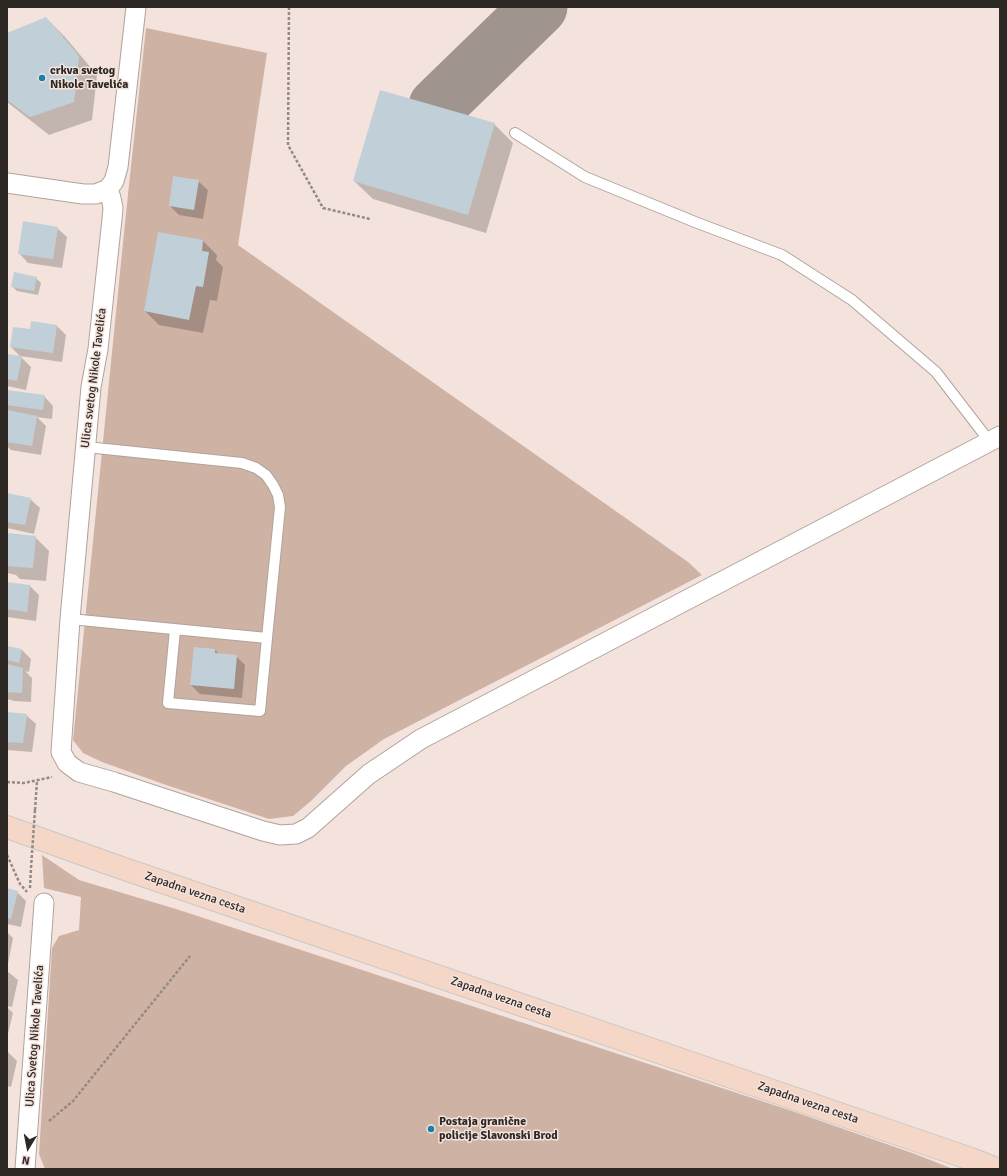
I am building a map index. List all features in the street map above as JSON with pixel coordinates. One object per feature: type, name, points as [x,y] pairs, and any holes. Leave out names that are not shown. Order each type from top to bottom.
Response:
[{"type":"main road","name":"Zapadna vezna cesta","points":[[7,827],[128,870],[964,1156],[996,1169]]},
{"type":"street","points":[[7,183],[83,194],[96,194],[108,189],[114,181],[118,167],[136,7]]},
{"type":"street","name":"Ulica svetog Nikole Tavelića","points":[[108,189],[113,208],[98,349],[91,387],[70,619],[61,752],[67,763],[79,772],[263,831],[280,835],[296,834],[308,828],[369,774],[421,739],[995,439]]},
{"type":"street","name":"Ulica Svetog Nikole Tavelića","points":[[25,1169],[44,903]]},
{"type":"lane","points":[[515,133],[585,177],[695,222],[782,255],[852,300],[936,372],[995,439]]},
{"type":"lane","points":[[86,447],[242,463],[256,468],[266,475],[278,495],[280,507],[260,711],[168,703],[175,630]]},
{"type":"lane","points":[[70,619],[267,638]]},
{"type":"path","points":[[289,7],[288,145],[323,208],[370,219]]},
{"type":"path","points":[[7,782],[24,783],[37,781],[29,895],[20,884],[7,855]]},
{"type":"path","points":[[28,1138],[73,1101],[190,956]]},
{"type":"shaded area","points":[[146,28],[267,53],[238,245],[688,562],[702,575],[384,739],[346,766],[311,801],[293,816],[269,819],[166,785],[102,762],[83,753],[73,740]]},
{"type":"shaded area","points":[[42,855],[79,880],[176,909],[792,1111],[915,1154],[953,1169],[45,1169],[39,1154],[52,948],[59,936],[79,930],[81,897],[44,888]]},
{"type":"building","name":"crkva svetog Nikole Tavelića","points":[[46,17],[79,56],[74,102],[30,117],[7,100],[7,33]]},
{"type":"building","points":[[380,90],[495,123],[468,215],[353,181]]},
{"type":"building","points":[[173,176],[199,180],[194,210],[169,206]]},
{"type":"building","points":[[23,221],[58,227],[53,259],[18,254]]},
{"type":"building","points":[[158,232],[203,240],[202,251],[209,252],[203,287],[196,286],[189,320],[144,311]]},
{"type":"building","points":[[14,272],[37,277],[34,291],[11,287]]},
{"type":"building","points":[[31,321],[57,325],[53,353],[10,347],[13,327],[30,329]]},
{"type":"building","points":[[7,354],[22,356],[17,381],[7,379]]},
{"type":"building","points":[[7,390],[45,395],[43,410],[7,405]]},
{"type":"building","points":[[7,410],[37,416],[32,446],[7,442]]},
{"type":"building","points":[[7,493],[31,498],[25,525],[7,522]]},
{"type":"building","points":[[8,533],[36,536],[33,568],[7,566]]},
{"type":"building","points":[[7,582],[30,585],[27,612],[7,609]]},
{"type":"building","points":[[7,646],[22,649],[19,663],[7,660]]},
{"type":"building","points":[[194,647],[215,649],[215,653],[237,655],[234,689],[190,685]]},
{"type":"building","points":[[7,664],[23,668],[22,693],[7,692]]},
{"type":"building","points":[[7,712],[27,714],[23,743],[7,742]]},
{"type":"building","points":[[7,888],[18,891],[11,919],[7,918]]},
{"type":"taxiway","points":[[437,106],[539,7]]},
{"type":"place","name":"crkva svetog Nikole Tavelića","points":[[42,78]]},
{"type":"place","name":"Postaja granične policije Slavonski Brod","points":[[431,1129]]}]
